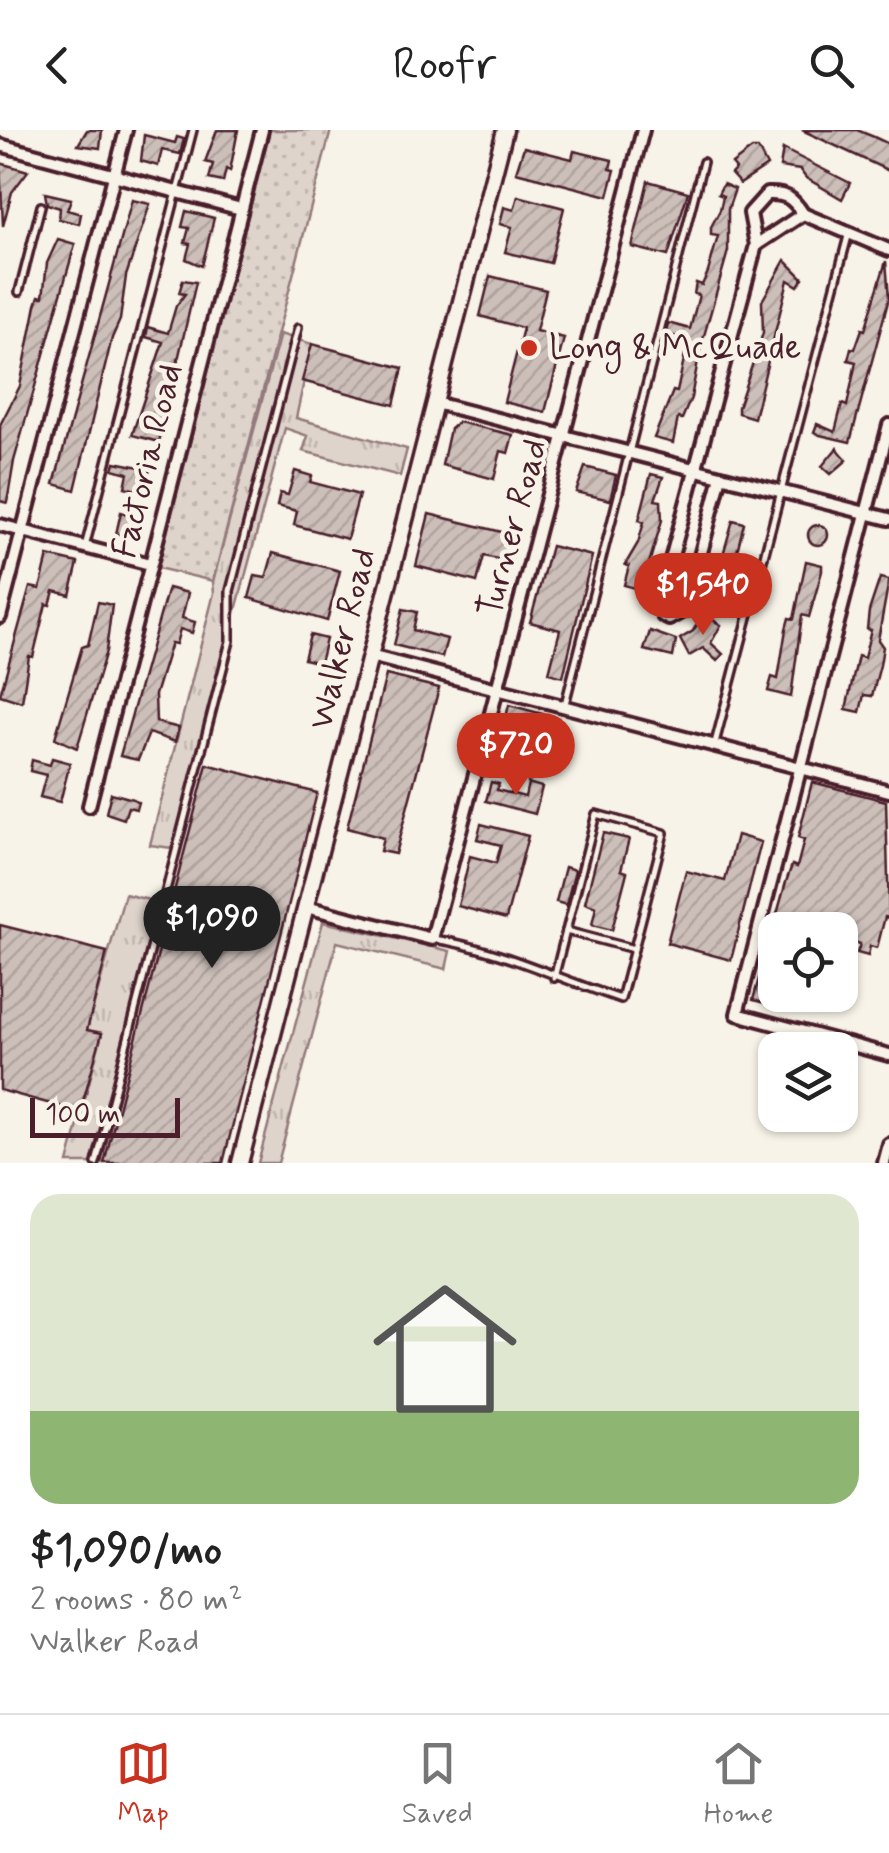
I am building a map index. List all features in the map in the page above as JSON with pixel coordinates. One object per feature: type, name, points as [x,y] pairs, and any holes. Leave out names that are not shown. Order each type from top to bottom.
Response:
[{"type":"main road","name":"Walker Road","points":[[240,1163],[505,130]]},
{"type":"street","points":[[0,617],[126,130]]},
{"type":"street","name":"Factoria Road","points":[[90,806],[262,130]]},
{"type":"street","name":"Turner Road","points":[[432,939],[643,130]]},
{"type":"street","points":[[0,145],[241,208]]},
{"type":"street","points":[[722,476],[686,610],[669,620],[658,604],[756,245],[750,213],[767,194],[781,193],[794,200],[802,214],[889,250]]},
{"type":"street","points":[[756,245],[802,214]]},
{"type":"street","points":[[435,403],[889,519]]},
{"type":"street","points":[[889,425],[737,1014],[889,1055]]},
{"type":"street","points":[[0,525],[150,564]]},
{"type":"street","points":[[370,656],[888,788]]},
{"type":"street","points":[[306,907],[432,939]]},
{"type":"street","points":[[884,1163],[889,1144]]},
{"type":"lane","points":[[85,548],[193,130]]},
{"type":"lane","points":[[564,707],[703,162]]},
{"type":"lane","points":[[19,292],[41,206]]},
{"type":"lane","points":[[714,746],[848,233]]},
{"type":"lane","points":[[96,1163],[226,660],[230,591],[298,328]]},
{"type":"lane","points":[[432,939],[492,951],[554,978],[621,1000],[664,833],[596,814],[554,978]]},
{"type":"lane","points":[[566,931],[634,949]]},
{"type":"green space","points":[[270,130],[331,130],[213,581],[158,568]]},
{"type":"green space","points":[[280,334],[312,344],[296,418],[407,449],[400,476],[303,451],[308,436],[285,428],[172,848],[150,845],[214,593],[213,581]]},
{"type":"green space","points":[[125,894],[165,904],[96,1163],[68,1163],[102,1034],[87,1030]]},
{"type":"green space","points":[[323,922],[450,951],[446,969],[337,942],[278,1163],[258,1163]]},
{"type":"building","points":[[87,130],[102,130],[100,148],[78,145]]},
{"type":"building","points":[[217,130],[238,130],[230,171],[226,169],[223,182],[209,179],[213,164],[205,162]]},
{"type":"building","points":[[802,130],[857,130],[889,144],[889,171]]},
{"type":"building","points":[[144,135],[175,143],[177,137],[184,139],[180,154],[162,150],[158,166],[141,161]]},
{"type":"building","points":[[524,147],[572,159],[574,151],[612,160],[610,169],[615,170],[608,196],[516,172]]},
{"type":"building","points":[[758,149],[767,166],[740,184],[731,174],[736,169],[732,164]]},
{"type":"building","points":[[783,149],[850,183],[842,199],[806,178],[800,170],[780,167]]},
{"type":"building","points":[[0,163],[28,171],[12,192],[3,226]]},
{"type":"building","points":[[648,181],[688,192],[668,256],[632,247]]},
{"type":"building","points":[[723,184],[735,189],[728,209],[728,251],[691,398],[682,419],[678,418],[673,443],[654,438],[673,391],[677,392],[688,340],[666,334],[668,323],[690,329],[699,295],[694,294],[696,283],[702,285],[718,236],[711,235],[711,227],[720,210],[723,196],[718,194]]},
{"type":"building","points":[[45,193],[71,199],[67,210],[81,214],[79,224],[59,219],[60,208],[47,204]]},
{"type":"building","points":[[518,196],[564,208],[550,263],[505,252],[512,227],[500,224],[504,207],[514,210]]},
{"type":"building","points":[[132,200],[150,204],[126,276],[120,320],[112,338],[75,490],[54,484]]},
{"type":"building","points":[[186,211],[214,218],[202,266],[186,259],[189,228],[182,227]]},
{"type":"building","points":[[58,239],[75,244],[14,461],[7,503],[0,501],[0,425],[20,386],[36,305],[39,296],[43,297],[47,263]]},
{"type":"building","points":[[785,260],[803,278],[798,286],[788,280],[754,418],[738,413],[738,407],[763,333],[762,301]]},
{"type":"building","points":[[886,261],[889,298],[850,442],[820,435],[814,432],[817,424],[835,432],[842,404],[847,406],[856,362],[848,360],[851,348],[855,349],[862,329],[865,330]]},
{"type":"building","points":[[490,276],[546,290],[536,331],[564,338],[545,412],[504,402],[523,328],[480,316]]},
{"type":"building","points":[[183,280],[196,282],[159,442],[132,435],[163,342],[146,337],[148,327],[168,333],[176,306],[185,294],[179,293]]},
{"type":"building","points":[[312,344],[403,368],[394,405],[302,381]]},
{"type":"building","points":[[458,422],[513,435],[508,453],[501,451],[494,479],[442,465],[450,429]]},
{"type":"building","points":[[837,448],[847,460],[831,474],[822,466]]},
{"type":"building","points":[[115,462],[150,469],[144,492],[125,487],[128,473],[113,469]]},
{"type":"building","points":[[585,467],[616,475],[610,500],[576,492]]},
{"type":"building","points":[[295,471],[312,476],[310,482],[359,495],[347,539],[294,525],[297,511],[277,506],[280,493],[288,495]]},
{"type":"building","points":[[651,474],[663,477],[655,500],[661,501],[662,520],[641,590],[624,585],[629,566],[625,565],[644,522],[639,520]]},
{"type":"building","points":[[121,512],[135,516],[129,537],[116,534]]},
{"type":"building","points":[[429,514],[518,536],[511,562],[484,556],[477,582],[416,566]]},
{"type":"building","points":[[733,520],[744,523],[725,600],[730,601],[727,612],[708,607]]},
{"type":"building","points":[[818,525],[828,535],[818,545],[808,535]]},
{"type":"building","points":[[551,546],[592,556],[563,677],[549,673],[560,630],[530,622]]},
{"type":"building","points":[[273,553],[340,571],[327,621],[249,598],[255,576],[266,578]]},
{"type":"building","points":[[48,556],[78,563],[70,595],[54,591],[50,605],[46,604],[33,657],[29,656],[22,702],[0,695],[30,587],[40,589]]},
{"type":"building","points":[[806,561],[822,565],[822,571],[809,617],[802,615],[791,697],[768,691],[772,677],[778,679],[786,629],[789,618],[794,619]]},
{"type":"building","points":[[880,578],[889,580],[878,640],[883,647],[872,696],[864,695],[860,712],[846,709],[858,656],[864,658],[871,630],[867,629],[869,611]]},
{"type":"building","points":[[168,588],[188,593],[182,618],[195,622],[192,633],[180,629],[176,644],[171,643],[155,695],[156,722],[179,728],[175,742],[149,733],[138,760],[120,756]]},
{"type":"building","points":[[98,602],[112,605],[106,651],[77,748],[55,738],[82,647],[88,645]]},
{"type":"building","points":[[403,609],[417,612],[413,630],[447,639],[442,657],[394,645]]},
{"type":"building","points":[[703,614],[721,625],[711,643],[723,654],[717,661],[703,648],[689,656],[680,639],[693,631]]},
{"type":"building","points":[[650,631],[676,640],[673,657],[644,650]]},
{"type":"building","points":[[310,635],[326,639],[320,663],[304,659]]},
{"type":"building","points":[[386,675],[439,688],[395,854],[380,851],[383,838],[347,828]]},
{"type":"building","points":[[509,705],[558,718],[539,760],[498,749]]},
{"type":"building","points":[[52,758],[70,763],[60,802],[40,797],[46,775],[30,771],[32,760],[50,765]]},
{"type":"building","points":[[207,764],[317,793],[223,1163],[104,1163]]},
{"type":"building","points":[[491,782],[499,784],[497,790],[525,797],[528,783],[542,787],[535,814],[486,801]]},
{"type":"building","points":[[812,782],[886,801],[889,918],[885,917],[877,948],[870,946],[868,956],[858,953],[858,912],[778,912],[792,865],[797,867],[804,840],[798,838]]},
{"type":"building","points":[[111,793],[138,802],[136,809],[128,807],[124,819],[106,813]]},
{"type":"building","points":[[481,824],[528,836],[506,919],[458,906],[470,856],[496,863],[501,845],[477,839]]},
{"type":"building","points":[[603,833],[629,839],[621,870],[627,872],[612,930],[592,925],[596,907],[585,903]]},
{"type":"building","points":[[737,835],[761,842],[731,960],[667,943],[686,871],[725,881]]},
{"type":"building","points":[[565,867],[575,870],[566,905],[556,902]]},
{"type":"building","points":[[0,925],[107,952],[87,1030],[102,1033],[80,1112],[0,1090]]},
{"type":"place","name":"Long & McQuade","points":[[529,348]]}]
